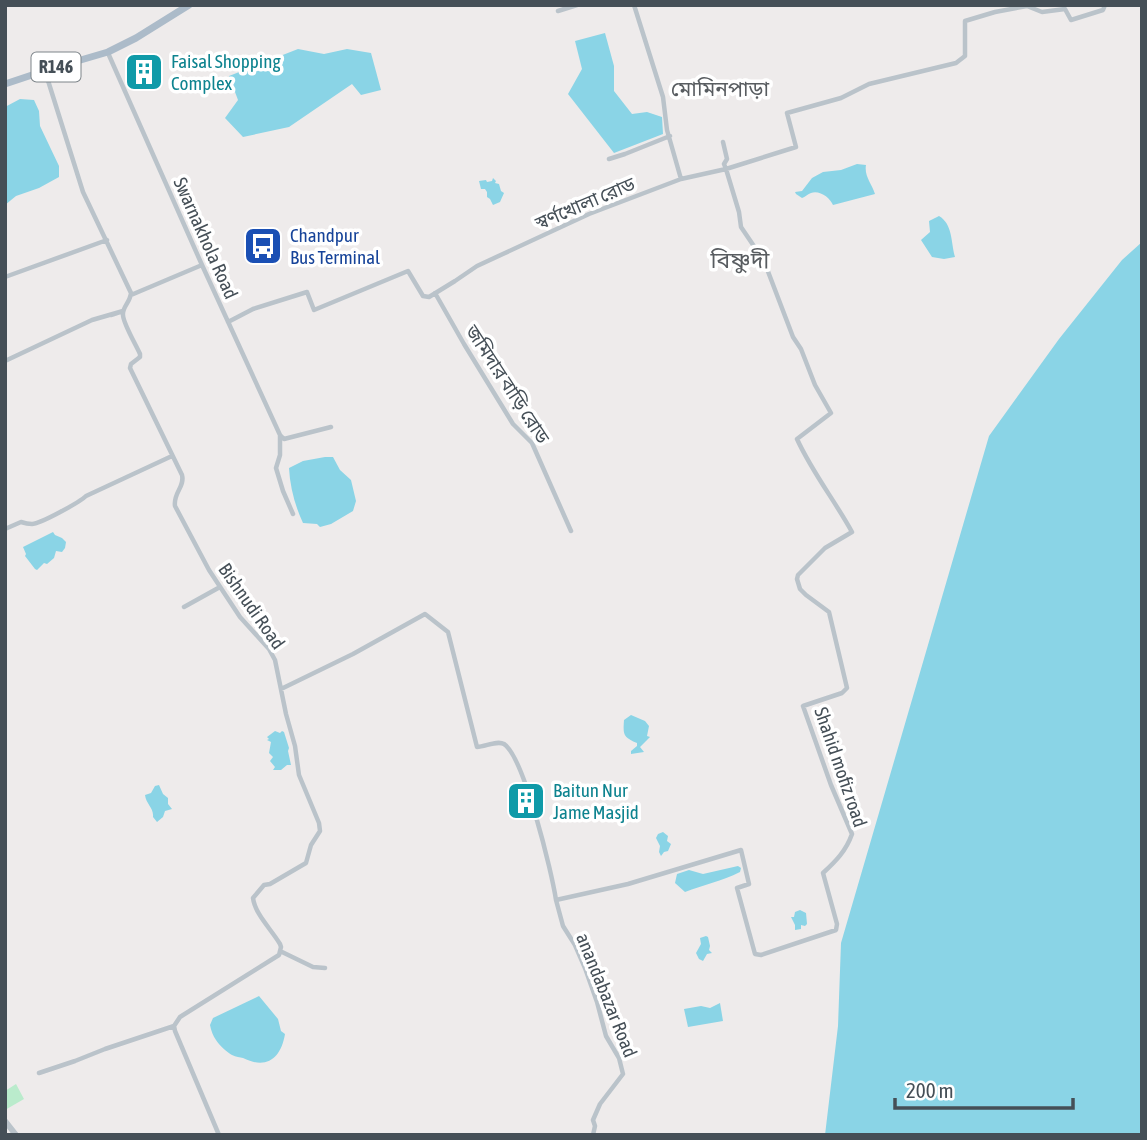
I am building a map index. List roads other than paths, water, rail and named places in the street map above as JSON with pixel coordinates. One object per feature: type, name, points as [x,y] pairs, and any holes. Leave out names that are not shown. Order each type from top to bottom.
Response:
[{"type":"main road","name":"R146","points":[[5,84],[108,52],[136,38],[176,9],[188,5]]},
{"type":"street","points":[[558,11],[577,5]]},
{"type":"street","points":[[634,5],[663,97],[667,130],[681,179]]},
{"type":"street","name":"স্বর্ণখোলা রোড","points":[[435,293],[477,265],[589,214],[681,179],[726,169],[796,147],[787,113],[841,98],[869,84],[957,63],[965,57],[965,20],[1027,6],[1042,12],[1065,9],[1071,20],[1103,10],[1105,5]]},
{"type":"street","name":"Swarnakhola Road","points":[[108,52],[280,435]]},
{"type":"street","points":[[5,361],[92,320],[123,312],[131,295],[83,192],[45,71]]},
{"type":"street","points":[[609,159],[670,136]]},
{"type":"street","points":[[723,142],[726,169]]},
{"type":"street","name":"Shahid mofiz road","points":[[556,900],[655,877],[741,850],[749,884],[737,888],[755,954],[761,955],[836,930],[837,924],[823,873],[839,859],[852,834],[803,706],[842,693],[847,688],[829,612],[800,589],[797,579],[805,566],[825,548],[852,532],[797,439],[831,413],[793,337],[764,261],[741,227],[726,169]]},
{"type":"street","points":[[5,277],[107,240]]},
{"type":"street","points":[[131,295],[202,265]]},
{"type":"street","points":[[228,322],[253,309],[307,292],[314,310],[408,271],[423,296],[429,297],[435,293]]},
{"type":"street","name":"জমিদার বাড়ি রোড","points":[[435,293],[513,424],[532,443],[571,531]]},
{"type":"street","points":[[111,314],[123,312]]},
{"type":"street","name":"Bishnudi Road","points":[[123,312],[140,354],[130,368],[183,480],[175,497],[175,506],[220,587],[275,660],[299,775],[319,823],[320,831],[311,845],[306,863],[264,885],[253,898],[258,911],[280,944],[280,951]]},
{"type":"street","points":[[280,435],[284,439],[331,427]]},
{"type":"street","points":[[280,435],[280,455],[276,468],[293,514]]},
{"type":"street","points":[[5,530],[21,522],[32,524],[45,520],[86,496],[172,456]]},
{"type":"street","points":[[184,607],[220,587]]},
{"type":"street","points":[[281,689],[353,654],[425,614],[449,632],[477,747],[499,743],[504,744],[511,753],[521,773],[542,838],[556,900]]},
{"type":"street","name":"anandabazar Road","points":[[556,900],[563,926],[585,968],[606,1036],[619,1058],[623,1074],[600,1104],[593,1120],[593,1135]]},
{"type":"street","points":[[39,1073],[174,1026],[180,1017],[272,959],[280,951],[313,967],[325,968]]},
{"type":"street","points":[[174,1026],[219,1135]]},
{"type":"street","points":[[5,1121],[16,1135]]},
{"type":"water","points":[[605,33],[614,66],[614,91],[632,114],[647,112],[662,117],[663,134],[614,153],[568,94],[582,69],[575,41]]},
{"type":"water","points":[[298,49],[324,54],[347,49],[371,53],[381,90],[361,95],[352,84],[289,127],[243,137],[225,118],[238,100],[229,76]]},
{"type":"water","points":[[20,99],[34,100],[39,111],[40,126],[59,166],[59,177],[16,196],[5,205],[5,107]]},
{"type":"water","points":[[857,164],[866,165],[867,176],[875,194],[833,205],[821,194],[814,192],[802,198],[795,192],[802,191],[812,178],[823,172],[841,170]]},
{"type":"water","points":[[493,178],[504,193],[500,202],[493,205],[485,189],[481,189],[479,181],[492,181]]},
{"type":"water","points":[[939,216],[944,219],[949,229],[955,257],[932,257],[921,240],[930,232],[929,221]]},
{"type":"water","points":[[1142,242],[1142,1135],[825,1135],[838,1026],[841,943],[989,436],[1059,339],[1122,260]]},
{"type":"water","points":[[333,457],[340,470],[351,480],[356,501],[353,511],[320,527],[317,524],[303,523],[293,496],[289,468],[303,461]]},
{"type":"water","points":[[53,532],[66,542],[65,548],[62,552],[56,551],[54,558],[37,570],[25,556],[23,547]]},
{"type":"water","points":[[631,715],[645,721],[649,726],[647,736],[650,737],[640,747],[644,752],[631,754],[637,743],[626,737],[624,720]]},
{"type":"water","points":[[275,731],[284,732],[289,748],[291,765],[281,770],[273,770],[275,767],[270,761],[273,757],[269,753],[271,742],[267,737]]},
{"type":"water","points":[[159,785],[172,809],[165,811],[157,822],[145,795]]},
{"type":"water","points":[[663,832],[671,844],[668,851],[661,856],[656,838]]},
{"type":"water","points":[[738,866],[741,868],[740,872],[685,892],[675,883],[677,874],[689,870],[703,874]]},
{"type":"water","points":[[800,910],[806,913],[807,924],[795,930],[791,917]]},
{"type":"water","points":[[706,936],[712,953],[707,954],[703,961],[696,953],[701,944],[700,938]]},
{"type":"water","points":[[259,996],[278,1019],[281,1031],[285,1034],[280,1050],[272,1060],[259,1063],[228,1053],[215,1038],[210,1025],[213,1018]]},
{"type":"water","points":[[720,1003],[723,1021],[688,1027],[684,1009],[701,1006],[710,1008]]},
{"type":"place","name":"Faisal Shopping Complex","points":[[144,72]]},
{"type":"place","name":"Chandpur Bus Terminal","points":[[263,246]]},
{"type":"place","name":"Baitun Nur Jame Masjid","points":[[526,801]]},
{"type":"district","name":"মোমিনপাড়া","points":[[720,89]]},
{"type":"district","name":"বিষ্ণুদী","points":[[740,260]]}]
